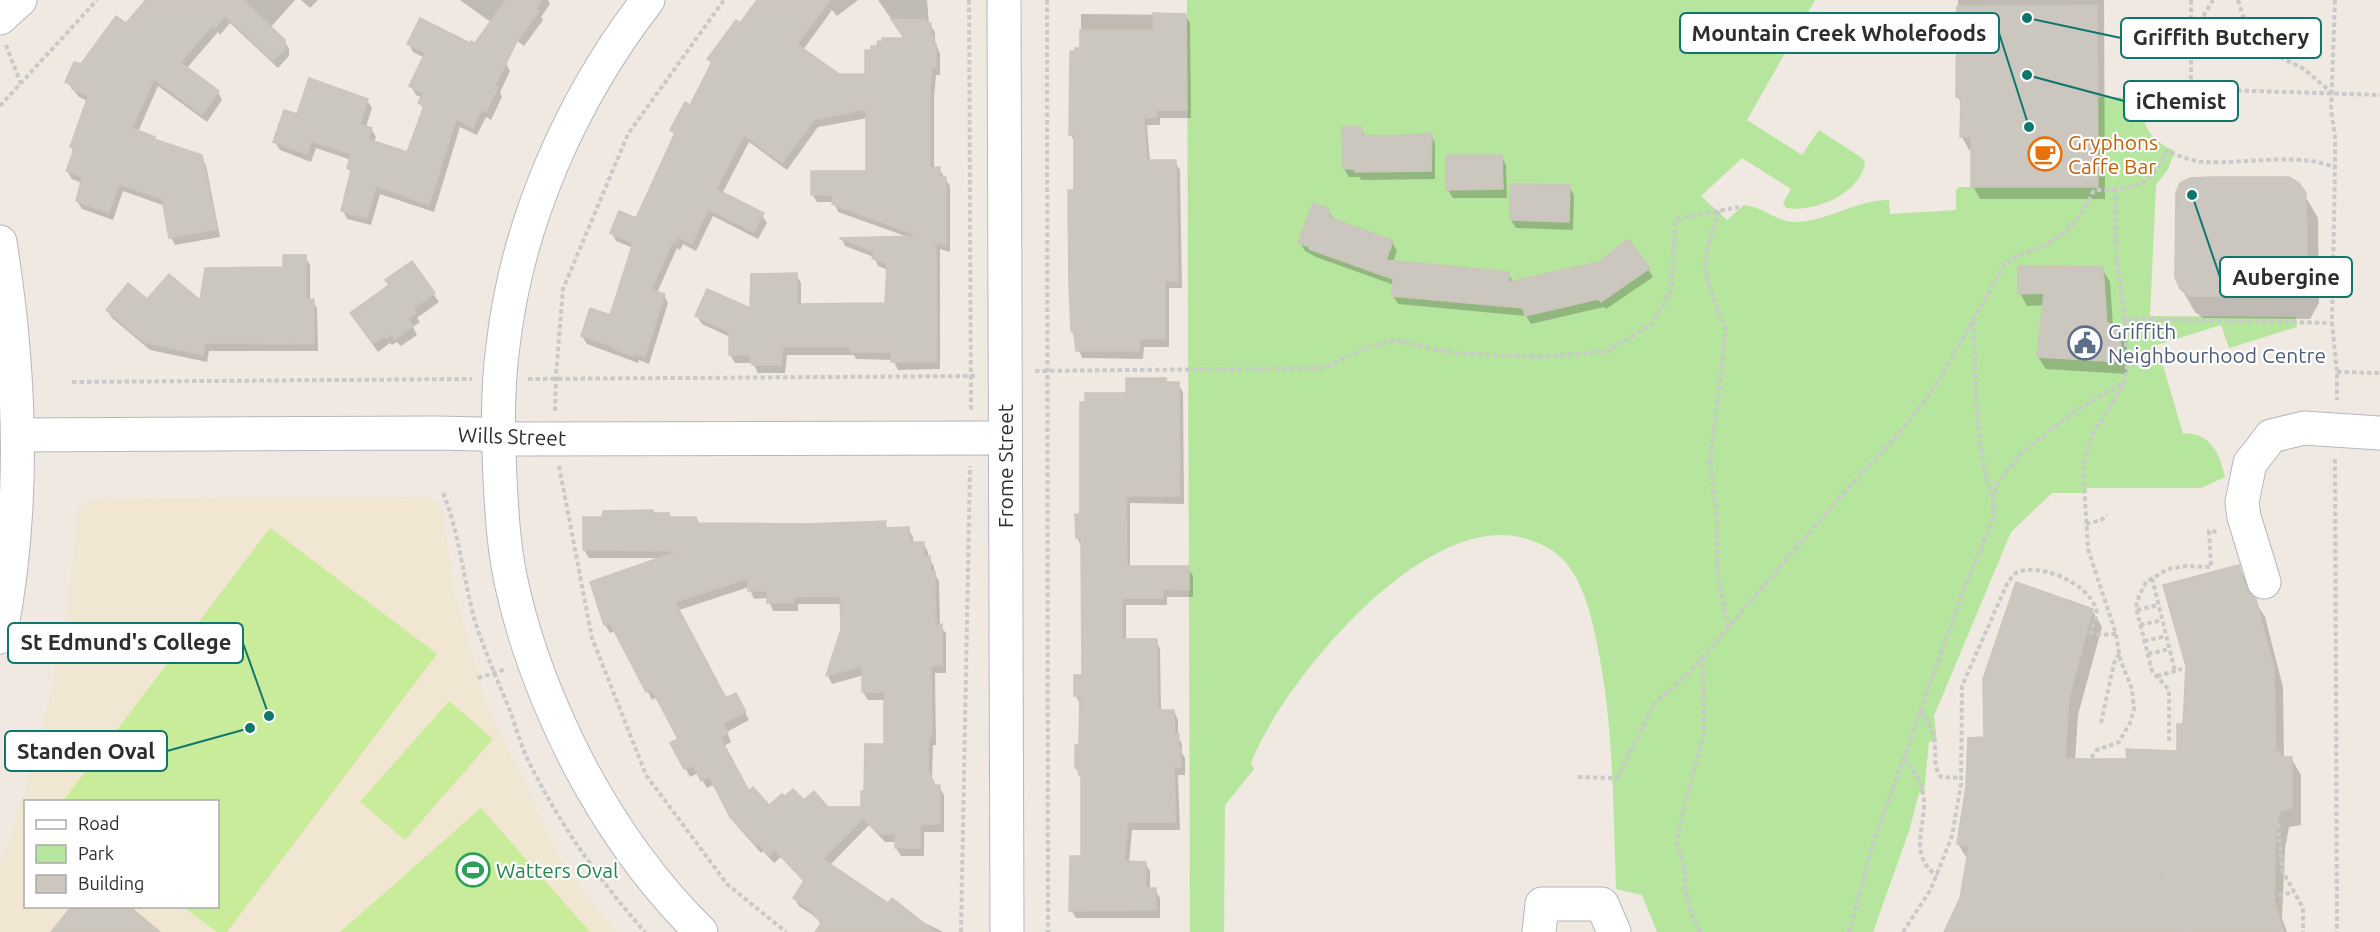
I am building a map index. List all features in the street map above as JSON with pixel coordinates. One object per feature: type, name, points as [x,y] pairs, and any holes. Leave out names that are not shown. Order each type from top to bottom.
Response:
[{"type":"street","points":[[2,29],[20,0]]},
{"type":"street","points":[[648,0],[616,45],[587,93],[562,142],[533,215],[520,259],[506,326],[500,379],[498,436],[502,521],[512,588],[533,660],[554,714],[590,785],[621,837],[700,932]]},
{"type":"street","name":"Frome Street","points":[[1004,0],[1006,932]]},
{"type":"street","points":[[0,243],[12,330],[18,435],[15,533],[0,637]]},
{"type":"street","points":[[2264,582],[2244,517],[2242,502],[2250,463],[2271,436],[2304,428],[2335,432],[2380,433]]},
{"type":"street","name":"Wills Street","points":[[18,435],[436,433],[555,439],[1005,438]]},
{"type":"street","points":[[1539,932],[1542,904],[1602,904],[1614,932]]},
{"type":"path","points":[[0,106],[98,0]]},
{"type":"path","points":[[724,0],[628,134],[563,289],[555,379],[555,439],[592,638],[646,775],[727,884],[786,932]]},
{"type":"path","points":[[961,932],[970,438],[969,0]]},
{"type":"path","points":[[1047,0],[1048,932]]},
{"type":"path","points":[[2191,0],[2191,89],[2380,95]]},
{"type":"path","points":[[2191,47],[2205,13],[2214,0]]},
{"type":"path","points":[[2238,0],[2247,29],[2260,47],[2304,69],[2333,94]]},
{"type":"path","points":[[2336,0],[2331,111],[2335,135],[2332,323],[2337,372],[2335,432],[2337,932]]},
{"type":"path","points":[[2,29],[21,84]]},
{"type":"path","points":[[1578,777],[1617,778],[1624,760],[1655,703],[1689,673],[1845,491],[1897,436],[1944,372],[2004,265],[2010,259],[2047,244],[2060,236],[2083,215],[2094,190],[2115,190],[2138,186],[2157,171],[2167,151],[2184,158],[2205,162],[2312,161],[2335,168]]},
{"type":"path","points":[[2090,765],[2091,758],[2097,750],[2119,742],[2130,723],[2134,710],[2132,689],[2092,564],[2086,524],[2084,466],[2086,451],[2091,435],[2125,382],[2127,364],[2125,319],[2117,264],[2115,190]]},
{"type":"path","points":[[970,377],[1005,372],[1047,370],[1324,368],[1363,349],[1395,339],[1453,353],[1540,357],[1608,351],[1652,324],[1671,290],[1676,219],[1739,207]]},
{"type":"path","points":[[1719,211],[1705,265],[1707,279],[1726,331],[1710,464],[1717,518],[1717,571],[1728,627]]},
{"type":"path","points":[[2125,319],[2332,323]]},
{"type":"path","points":[[1849,932],[1873,844],[1961,597],[1994,516],[1993,498],[1985,477],[1981,444],[1972,320]]},
{"type":"path","points":[[2337,372],[2380,373]]},
{"type":"path","points":[[1993,498],[1997,484],[2021,453],[2074,412],[2125,382]]},
{"type":"path","points":[[2086,524],[2101,520],[2107,515]]},
{"type":"path","points":[[2169,741],[2169,690],[2152,671],[2137,610],[2139,596],[2146,582],[2168,569],[2187,566],[2211,567],[2210,543]]},
{"type":"path","points":[[1904,932],[1931,889],[1952,836],[1962,778],[1962,687],[2007,584],[2014,574],[2030,569],[2045,570],[2072,582],[2089,596],[2096,606],[2097,613],[2091,632],[2101,635],[2116,634]]},
{"type":"path","points":[[2152,578],[2175,671]]},
{"type":"path","points":[[2137,610],[2158,605]]},
{"type":"path","points":[[2140,625],[2162,620]]},
{"type":"path","points":[[2144,640],[2166,636]]},
{"type":"path","points":[[2148,654],[2169,649]]},
{"type":"path","points":[[2101,723],[2114,663],[2119,654]]},
{"type":"path","points":[[1700,932],[1691,912],[1685,889],[1685,869],[1677,842],[1704,734],[1703,657]]},
{"type":"path","points":[[2157,676],[2182,669]]},
{"type":"path","points":[[1921,711],[1930,725],[1934,738],[1937,772],[1941,777],[1962,778]]},
{"type":"path","points":[[1904,756],[1923,792],[1919,854],[1926,868],[1937,876]]},
{"type":"path","points":[[2278,824],[2282,870],[2303,908],[2303,932]]},
{"type":"path","points":[[2167,873],[2184,932]]},
{"type":"path","points":[[2271,897],[2294,892]]},
{"type":"shaded area","points":[[427,497],[438,502],[441,507],[455,595],[487,705],[558,854],[583,892],[617,932],[0,932],[0,863],[21,805],[49,702],[67,611],[78,512],[85,502],[98,498]]},
{"type":"green space","points":[[1187,0],[1815,0],[1747,120],[1802,155],[1819,130],[1862,158],[1865,162],[1862,173],[1855,183],[1834,199],[1809,207],[1786,208],[1783,203],[1791,189],[1742,158],[1701,196],[1727,220],[1744,205],[1790,222],[1798,222],[1821,218],[1865,203],[1889,200],[1890,214],[1956,210],[1956,190],[1960,187],[2098,187],[2097,97],[2141,97],[2141,107],[2148,130],[2159,142],[2175,151],[2168,169],[2156,185],[2150,316],[2296,317],[2297,327],[2229,348],[2221,325],[2157,345],[2183,434],[2200,436],[2207,440],[2217,452],[2225,477],[2201,488],[2087,488],[2086,493],[2052,493],[2011,532],[1934,716],[1937,741],[1929,742],[1924,793],[1919,793],[1909,831],[1873,932],[1657,932],[1642,895],[1616,889],[1612,769],[1607,709],[1594,628],[1576,577],[1557,554],[1547,548],[1530,540],[1490,536],[1448,548],[1406,573],[1365,607],[1327,647],[1294,688],[1268,728],[1251,763],[1254,769],[1225,805],[1224,932],[1190,932]]},
{"type":"green space","points":[[270,528],[437,654],[227,932],[217,932],[184,908],[219,908],[219,800],[64,800]]},
{"type":"green space","points":[[449,701],[493,739],[405,840],[360,802]]},
{"type":"green space","name":"Watters Oval","points":[[481,808],[590,932],[340,932]]},
{"type":"building","points":[[146,0],[243,0],[285,40],[285,48],[273,61],[225,16],[215,28],[213,25],[180,62],[219,91],[202,115],[154,79],[132,128],[155,137],[154,139],[202,155],[217,229],[169,238],[162,199],[119,184],[109,213],[76,201],[82,177],[66,171],[73,152],[73,148],[70,147],[88,96],[72,89],[74,86],[65,82],[74,62],[81,64],[116,16],[126,23]]},
{"type":"building","points":[[506,0],[542,0],[536,9],[539,11],[517,41],[495,86],[498,87],[486,112],[481,110],[473,128],[456,119],[429,205],[376,186],[367,218],[341,211],[351,170],[347,168],[351,154],[311,141],[307,154],[273,142],[284,110],[297,114],[309,78],[368,99],[360,124],[372,128],[368,139],[407,152],[424,106],[418,103],[423,93],[409,86],[425,53],[407,44],[420,18],[470,43],[471,41],[475,43]]},
{"type":"building","points":[[757,0],[830,0],[797,44],[839,74],[865,74],[865,50],[871,50],[871,46],[877,46],[878,41],[882,42],[882,38],[904,38],[891,19],[926,20],[926,23],[931,23],[931,36],[936,44],[936,68],[932,67],[930,88],[930,168],[940,167],[939,177],[946,177],[946,245],[936,242],[937,362],[891,362],[891,352],[850,352],[850,347],[783,347],[781,365],[752,365],[749,355],[729,355],[729,332],[695,316],[707,289],[750,308],[751,274],[797,273],[797,304],[885,303],[887,264],[872,258],[875,252],[839,238],[919,236],[832,204],[832,195],[811,195],[811,171],[866,171],[866,109],[814,120],[782,163],[744,135],[716,189],[764,213],[754,232],[708,209],[692,244],[678,237],[675,243],[673,241],[651,290],[665,294],[645,357],[634,353],[633,356],[614,349],[615,347],[581,336],[590,308],[610,315],[633,243],[610,233],[619,211],[636,218],[675,133],[670,130],[685,102],[690,105],[712,62],[707,59],[736,20],[740,23]]},
{"type":"building","points":[[2097,5],[2098,187],[1971,187],[1971,137],[1960,137],[1961,97],[1956,97],[1957,6]]},
{"type":"building","points":[[1153,13],[1186,14],[1187,110],[1156,110],[1156,117],[1144,118],[1147,160],[1176,160],[1178,281],[1165,281],[1165,339],[1140,339],[1139,351],[1076,351],[1074,331],[1071,331],[1069,285],[1068,190],[1074,190],[1074,135],[1069,135],[1070,51],[1080,48],[1080,30],[1153,30]]},
{"type":"building","points":[[1342,127],[1362,127],[1362,135],[1392,136],[1432,133],[1431,171],[1355,172],[1354,169],[1343,169]]},
{"type":"building","points":[[1446,155],[1502,155],[1503,189],[1446,190]]},
{"type":"building","points":[[2289,177],[2299,183],[2306,193],[2307,279],[2297,296],[2189,296],[2180,289],[2175,277],[2176,193],[2180,183],[2190,178]]},
{"type":"building","points":[[1510,184],[1570,185],[1569,222],[1510,220]]},
{"type":"building","points":[[1313,203],[1329,209],[1329,217],[1393,241],[1386,260],[1509,272],[1509,282],[1599,262],[1628,239],[1650,268],[1601,302],[1598,299],[1525,316],[1523,308],[1392,296],[1393,279],[1298,243]]},
{"type":"building","points":[[283,255],[306,255],[306,299],[314,299],[314,344],[205,343],[203,355],[144,342],[106,310],[128,283],[147,299],[169,274],[200,300],[205,268],[283,267]]},
{"type":"building","points":[[412,261],[435,293],[413,309],[416,313],[408,319],[413,326],[395,339],[392,334],[373,344],[350,313],[389,285],[385,280]]},
{"type":"building","points":[[2018,266],[2103,267],[2107,323],[2120,326],[2121,362],[2037,357],[2044,293],[2018,294]]},
{"type":"building","points":[[1126,378],[1166,378],[1166,382],[1179,382],[1180,496],[1126,496],[1127,566],[1189,566],[1189,590],[1163,589],[1163,598],[1122,598],[1122,639],[1157,639],[1158,710],[1174,710],[1175,734],[1179,734],[1178,748],[1181,748],[1181,767],[1174,767],[1176,822],[1128,822],[1124,861],[1146,862],[1146,888],[1156,888],[1156,910],[1069,911],[1070,856],[1081,856],[1081,775],[1079,775],[1078,768],[1075,768],[1075,745],[1079,745],[1080,696],[1074,696],[1074,675],[1082,675],[1081,538],[1076,538],[1075,514],[1079,515],[1080,510],[1080,402],[1085,402],[1085,393],[1126,393]]},
{"type":"building","points":[[653,510],[653,513],[669,513],[669,517],[696,517],[698,523],[808,524],[886,521],[884,528],[909,527],[910,542],[924,542],[924,556],[930,556],[931,572],[935,571],[936,626],[942,624],[942,665],[931,666],[932,737],[929,737],[928,769],[935,785],[940,785],[940,824],[920,824],[921,848],[895,848],[895,834],[879,834],[863,818],[823,859],[888,903],[892,898],[935,932],[815,932],[822,922],[813,915],[814,913],[793,898],[804,881],[775,850],[769,855],[758,843],[756,845],[730,817],[709,776],[701,781],[693,765],[684,769],[670,743],[678,739],[652,690],[646,692],[610,623],[604,625],[590,582],[679,551],[583,550],[583,517],[602,517],[603,511]],"holes":[[[748,578],[748,591],[767,591],[767,603],[794,603],[794,597],[840,596],[841,629],[826,676],[862,666],[862,692],[884,692],[884,744],[865,744],[864,791],[861,791],[861,807],[828,807],[814,791],[804,800],[793,789],[785,796],[782,794],[769,805],[753,787],[749,791],[720,737],[728,733],[723,723],[746,712],[736,693],[726,698],[675,602]]]},
{"type":"building","points":[[2239,565],[2246,588],[2256,599],[2274,669],[2276,753],[2280,751],[2280,756],[2292,757],[2292,808],[2280,811],[2276,831],[2274,900],[2284,932],[1944,932],[1960,898],[1969,846],[1957,844],[1966,786],[1968,738],[1984,737],[1983,679],[2016,582],[2093,609],[2069,697],[2065,759],[2127,759],[2126,749],[2177,751],[2177,724],[2183,724],[2186,666],[2163,585]]},
{"type":"building","points":[[70,908],[131,908],[160,932],[51,932]]},
{"type":"place","name":"Griffith Butchery","points":[[2027,18]]},
{"type":"place","name":"iChemist","points":[[2027,75]]},
{"type":"place","name":"Mountain Creek Wholefoods","points":[[2029,127]]},
{"type":"place","name":"Gryphons Caffe Bar","points":[[2045,154]]},
{"type":"place","name":"Aubergine","points":[[2192,195]]},
{"type":"place","name":"Griffith Neighbourhood Centre","points":[[2085,343]]},
{"type":"place","name":"St Edmund's College","points":[[269,716]]},
{"type":"place","name":"Standen Oval","points":[[250,728]]},
{"type":"place","name":"Watters Oval","points":[[473,870]]}]
